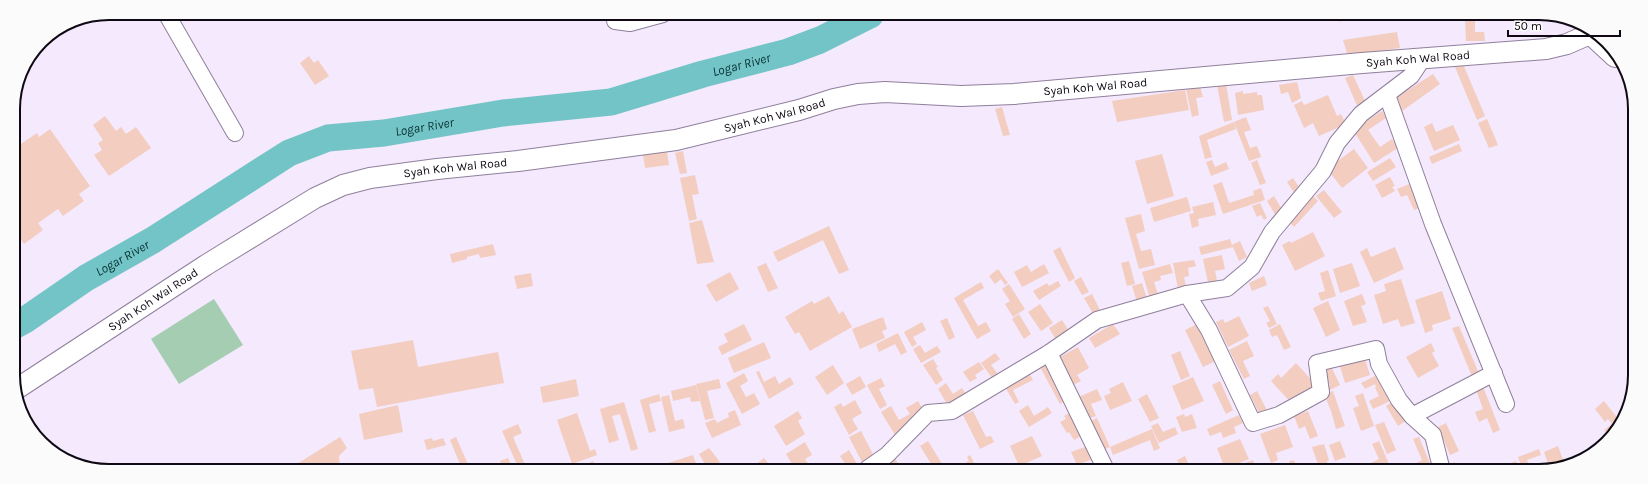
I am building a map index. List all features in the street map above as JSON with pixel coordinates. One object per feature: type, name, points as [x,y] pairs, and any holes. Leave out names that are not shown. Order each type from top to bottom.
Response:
[{"type":"street","points":[[170,20],[235,133]]},
{"type":"street","points":[[615,21],[630,23],[641,20]]},
{"type":"street","name":"Syah Koh Wal Road","points":[[21,386],[206,265],[315,198],[343,185],[370,178],[437,169],[518,161],[676,140],[858,94],[885,92],[961,96],[1014,94],[1423,58],[1546,49],[1567,44],[1588,34]]},
{"type":"street","points":[[875,464],[887,455],[928,413],[952,411],[1049,353],[1096,320],[1186,294],[1227,288],[1252,267],[1272,232],[1323,171],[1337,143],[1361,114],[1411,76],[1423,58]]},
{"type":"street","points":[[1386,95],[1433,224],[1506,404]]},
{"type":"street","points":[[1186,294],[1209,330],[1253,423],[1279,415],[1321,392],[1318,363],[1376,349],[1379,364],[1400,400],[1412,416],[1433,435],[1440,464]]},
{"type":"street","points":[[1049,353],[1103,464]]},
{"type":"street","points":[[1412,416],[1494,373]]},
{"type":"green space","points":[[214,299],[243,345],[179,384],[151,339]]},
{"type":"building","points":[[1465,20],[1475,20],[1475,32],[1484,32],[1485,41],[1466,41]]},
{"type":"building","points":[[1397,32],[1400,48],[1348,56],[1343,40]]},
{"type":"building","points":[[309,56],[314,63],[318,60],[329,76],[315,85],[300,63]]},
{"type":"building","points":[[1463,64],[1485,116],[1477,120],[1455,67]]},
{"type":"building","points":[[1433,74],[1440,84],[1402,111],[1397,97]]},
{"type":"building","points":[[1353,75],[1368,107],[1359,110],[1345,78]]},
{"type":"building","points":[[1297,82],[1301,98],[1292,103],[1288,92],[1281,94],[1279,85]]},
{"type":"building","points":[[1226,84],[1232,120],[1224,122],[1217,85]]},
{"type":"building","points":[[1200,86],[1203,97],[1196,98],[1199,115],[1192,117],[1186,89]]},
{"type":"building","points":[[1185,90],[1189,110],[1117,122],[1112,101]]},
{"type":"building","points":[[1243,91],[1243,94],[1257,92],[1257,95],[1262,95],[1264,110],[1238,115],[1235,93]]},
{"type":"building","points":[[1328,95],[1337,116],[1341,114],[1346,124],[1319,136],[1313,123],[1304,128],[1294,105],[1302,101],[1304,105]]},
{"type":"building","points":[[1002,107],[1010,135],[1003,136],[995,109]]},
{"type":"building","points":[[1382,111],[1386,118],[1368,130],[1380,147],[1392,139],[1398,148],[1374,163],[1353,130]]},
{"type":"building","points":[[105,116],[116,131],[121,127],[126,134],[136,127],[151,148],[109,176],[94,155],[102,150],[98,143],[103,140],[93,125]]},
{"type":"building","points":[[1246,117],[1251,130],[1244,132],[1250,148],[1257,146],[1261,157],[1249,161],[1234,122]]},
{"type":"building","points":[[1487,119],[1498,145],[1489,148],[1478,123]]},
{"type":"building","points":[[1234,122],[1236,129],[1207,140],[1212,157],[1205,159],[1199,136]]},
{"type":"building","points":[[1432,123],[1436,132],[1453,125],[1460,140],[1434,151],[1424,127]]},
{"type":"building","points":[[50,129],[90,186],[79,194],[84,201],[63,216],[58,209],[38,223],[43,230],[24,244],[20,238],[20,145],[37,133],[39,137]]},
{"type":"building","points":[[1459,144],[1462,151],[1432,164],[1429,157]]},
{"type":"building","points":[[1354,149],[1368,168],[1342,188],[1327,169]]},
{"type":"building","points":[[683,151],[687,173],[680,174],[675,153]]},
{"type":"building","points":[[667,152],[669,165],[645,168],[643,155]]},
{"type":"building","points":[[1162,154],[1174,196],[1147,204],[1135,161]]},
{"type":"building","points":[[1390,158],[1396,167],[1373,181],[1367,172]]},
{"type":"building","points":[[1212,160],[1215,167],[1226,162],[1229,169],[1211,176],[1206,162]]},
{"type":"building","points":[[1257,160],[1266,183],[1260,185],[1251,163]]},
{"type":"building","points":[[695,175],[699,194],[692,195],[697,219],[689,221],[680,178]]},
{"type":"building","points":[[1390,177],[1395,186],[1392,187],[1395,191],[1382,198],[1375,185]]},
{"type":"building","points":[[1293,178],[1301,190],[1295,194],[1287,182]]},
{"type":"building","points":[[1222,182],[1229,203],[1254,195],[1253,191],[1261,188],[1265,200],[1223,214],[1213,185]]},
{"type":"building","points":[[1412,183],[1421,207],[1414,210],[1407,195],[1401,197],[1397,189]]},
{"type":"building","points":[[1324,190],[1342,212],[1334,218],[1316,196]]},
{"type":"building","points":[[1311,194],[1318,201],[1294,227],[1287,220]]},
{"type":"building","points":[[1274,196],[1284,213],[1277,218],[1267,201]]},
{"type":"building","points":[[1187,197],[1191,211],[1154,222],[1150,208]]},
{"type":"building","points":[[1213,202],[1216,215],[1198,219],[1199,226],[1192,228],[1189,214],[1194,213],[1192,207]]},
{"type":"building","points":[[1260,203],[1267,218],[1264,220],[1261,215],[1257,217],[1252,206]]},
{"type":"building","points":[[1141,214],[1145,231],[1136,234],[1141,251],[1151,249],[1155,265],[1139,269],[1125,218]]},
{"type":"building","points":[[702,220],[714,262],[697,264],[689,223]]},
{"type":"building","points":[[829,226],[849,270],[839,274],[823,240],[778,262],[773,252]]},
{"type":"building","points":[[1313,232],[1325,256],[1295,271],[1282,245],[1290,241],[1291,243]]},
{"type":"building","points":[[1230,239],[1232,245],[1240,241],[1247,257],[1239,261],[1233,247],[1201,255],[1199,247]]},
{"type":"building","points":[[493,244],[496,255],[480,258],[479,254],[452,263],[450,254]]},
{"type":"building","points":[[1060,247],[1075,278],[1069,282],[1053,251]]},
{"type":"building","points":[[1395,247],[1404,269],[1374,283],[1360,252],[1367,248],[1371,257]]},
{"type":"building","points":[[1222,255],[1225,269],[1215,271],[1218,285],[1209,287],[1203,259]]},
{"type":"building","points":[[1194,260],[1196,266],[1188,268],[1189,276],[1184,277],[1187,292],[1179,294],[1173,263]]},
{"type":"building","points":[[1129,261],[1135,284],[1127,286],[1121,263]]},
{"type":"building","points":[[766,263],[778,288],[768,292],[757,267]]},
{"type":"building","points":[[1352,263],[1360,286],[1340,293],[1333,269]]},
{"type":"building","points":[[1044,264],[1049,273],[1022,287],[1014,272],[1027,265],[1031,272]]},
{"type":"building","points":[[1170,264],[1173,273],[1160,276],[1161,280],[1154,282],[1158,294],[1151,302],[1142,272]]},
{"type":"building","points":[[998,269],[1008,283],[1005,285],[1001,279],[995,284],[989,276]]},
{"type":"building","points":[[1328,270],[1336,296],[1321,301],[1318,293],[1325,291],[1320,273]]},
{"type":"building","points":[[730,272],[739,289],[716,302],[706,285]]},
{"type":"building","points":[[531,273],[533,286],[517,289],[514,276]]},
{"type":"building","points":[[1264,276],[1267,285],[1252,291],[1249,283]]},
{"type":"building","points":[[1081,277],[1089,292],[1082,295],[1074,281]]},
{"type":"building","points":[[1401,279],[1415,323],[1401,327],[1398,319],[1383,324],[1374,295],[1386,291],[1384,284]]},
{"type":"building","points":[[1058,281],[1061,286],[1039,300],[1033,291],[1047,283],[1049,286]]},
{"type":"building","points":[[981,282],[984,288],[963,300],[978,326],[986,322],[991,331],[977,339],[954,298]]},
{"type":"building","points":[[1142,283],[1147,299],[1137,302],[1132,286]]},
{"type":"building","points":[[1009,284],[1025,309],[1013,317],[1005,304],[1010,301],[1002,289]]},
{"type":"building","points":[[1442,291],[1451,319],[1432,325],[1433,330],[1425,333],[1415,300]]},
{"type":"building","points":[[1092,294],[1102,314],[1095,317],[1084,298]]},
{"type":"building","points":[[1362,294],[1366,304],[1361,306],[1367,322],[1353,326],[1344,301]]},
{"type":"building","points":[[829,296],[839,314],[843,311],[852,327],[810,351],[799,332],[795,334],[785,317],[812,301],[814,304]]},
{"type":"building","points":[[1328,301],[1340,330],[1326,337],[1313,308]]},
{"type":"building","points":[[1040,304],[1053,323],[1041,331],[1028,312]]},
{"type":"building","points":[[1268,306],[1277,324],[1269,328],[1266,323],[1270,321],[1263,308]]},
{"type":"building","points":[[1019,314],[1031,334],[1024,339],[1012,319]]},
{"type":"building","points":[[1239,316],[1249,336],[1228,347],[1216,322],[1223,319],[1225,323]]},
{"type":"building","points":[[883,317],[887,329],[882,331],[885,338],[860,349],[852,329]]},
{"type":"building","points":[[947,318],[955,337],[949,340],[940,321]]},
{"type":"building","points":[[1062,320],[1069,331],[1056,340],[1049,328]]},
{"type":"building","points":[[922,322],[926,330],[913,337],[917,344],[912,347],[904,332]]},
{"type":"building","points":[[1199,323],[1218,360],[1203,367],[1185,330]]},
{"type":"building","points":[[744,324],[752,340],[722,355],[718,347],[728,342],[724,334]]},
{"type":"building","points":[[1113,324],[1120,334],[1095,348],[1089,338]]},
{"type":"building","points":[[1280,324],[1291,347],[1284,350],[1277,335],[1272,337],[1269,330]]},
{"type":"building","points":[[1459,326],[1480,376],[1473,379],[1452,328]]},
{"type":"building","points":[[898,333],[907,352],[901,355],[895,344],[879,352],[876,344]]},
{"type":"building","points":[[413,340],[418,367],[498,352],[504,383],[377,407],[373,388],[359,390],[351,351]]},
{"type":"building","points":[[1247,341],[1254,356],[1243,361],[1250,376],[1244,379],[1229,350]]},
{"type":"building","points":[[764,342],[771,358],[734,373],[728,358]]},
{"type":"building","points":[[1431,343],[1435,351],[1432,353],[1439,366],[1418,378],[1406,357]]},
{"type":"building","points":[[920,345],[925,353],[937,346],[941,352],[921,363],[913,349]]},
{"type":"building","points":[[1078,347],[1089,368],[1077,375],[1081,381],[1073,385],[1058,358]]},
{"type":"building","points":[[1180,351],[1190,376],[1181,380],[1171,355]]},
{"type":"building","points":[[995,353],[1000,359],[991,365],[1001,378],[995,382],[981,363]]},
{"type":"building","points":[[933,359],[943,380],[936,385],[923,365]]},
{"type":"building","points":[[1365,359],[1370,375],[1345,383],[1340,366]]},
{"type":"building","points":[[979,362],[984,369],[975,375],[977,378],[970,382],[963,372]]},
{"type":"building","points":[[1048,363],[1067,399],[1060,404],[1040,367]]},
{"type":"building","points":[[1296,363],[1317,386],[1294,406],[1271,381],[1278,374],[1281,378]]},
{"type":"building","points":[[833,365],[844,383],[827,395],[815,377]]},
{"type":"building","points":[[1331,366],[1340,385],[1328,391],[1326,387],[1330,385],[1323,370]]},
{"type":"building","points":[[759,371],[764,382],[775,376],[779,384],[790,377],[794,384],[769,399],[756,372]]},
{"type":"building","points":[[1028,371],[1033,380],[1013,390],[1019,402],[1015,404],[1004,385]]},
{"type":"building","points":[[744,373],[748,381],[740,386],[746,397],[754,393],[760,404],[742,414],[726,383]]},
{"type":"building","points":[[1377,375],[1390,401],[1373,409],[1369,401],[1379,396],[1375,388],[1375,384],[1365,389],[1361,383]]},
{"type":"building","points":[[860,376],[866,387],[852,395],[846,384]]},
{"type":"building","points":[[1193,377],[1204,401],[1182,410],[1172,386]]},
{"type":"building","points":[[881,378],[885,386],[879,389],[887,405],[880,409],[867,385]]},
{"type":"building","points":[[576,379],[579,396],[543,403],[540,387]]},
{"type":"building","points":[[719,379],[721,388],[707,391],[714,418],[705,420],[696,384]]},
{"type":"building","points":[[1220,381],[1233,410],[1226,414],[1212,385]]},
{"type":"building","points":[[1123,382],[1132,401],[1110,410],[1104,396],[1111,393],[1109,389]]},
{"type":"building","points":[[946,383],[953,394],[962,388],[968,398],[949,407],[938,389]]},
{"type":"building","points":[[1482,384],[1500,430],[1493,433],[1487,418],[1479,422],[1475,412],[1483,409],[1475,387]]},
{"type":"building","points":[[696,385],[700,401],[691,402],[690,397],[673,401],[671,391]]},
{"type":"building","points":[[1097,389],[1102,400],[1091,404],[1096,416],[1084,420],[1076,398]]},
{"type":"building","points":[[1257,391],[1270,416],[1262,419],[1250,395]]},
{"type":"building","points":[[1333,391],[1345,426],[1336,429],[1324,394]]},
{"type":"building","points":[[1363,393],[1374,426],[1361,431],[1353,408],[1359,406],[1355,396]]},
{"type":"building","points":[[659,394],[661,401],[649,404],[656,431],[649,433],[640,400]]},
{"type":"building","points":[[1147,394],[1159,418],[1150,422],[1138,399]]},
{"type":"building","points":[[669,395],[675,421],[683,419],[685,428],[669,432],[661,397]]},
{"type":"building","points":[[855,400],[862,413],[852,419],[858,429],[849,435],[834,407],[841,403],[843,407]]},
{"type":"building","points":[[1395,400],[1407,420],[1398,426],[1386,406]]},
{"type":"building","points":[[918,401],[925,413],[895,435],[881,412],[891,406],[899,420],[910,414],[906,408]]},
{"type":"building","points":[[1604,401],[1617,418],[1606,433],[1604,430],[1612,424],[1608,419],[1605,422],[1595,409]]},
{"type":"building","points":[[624,402],[638,449],[631,451],[620,414],[612,416],[619,440],[609,443],[600,409]]},
{"type":"building","points":[[398,405],[403,432],[364,440],[359,414]]},
{"type":"building","points":[[1028,405],[1034,416],[1048,407],[1052,413],[1029,427],[1019,411]]},
{"type":"building","points":[[735,410],[741,425],[712,438],[705,423],[715,419],[717,423],[729,417],[728,413]]},
{"type":"building","points":[[798,411],[802,418],[798,421],[805,434],[786,446],[774,426]]},
{"type":"building","points":[[973,411],[986,437],[991,436],[994,442],[980,449],[963,415]]},
{"type":"building","points":[[1073,411],[1085,434],[1074,440],[1069,432],[1067,433],[1060,422],[1066,419],[1064,416]]},
{"type":"building","points":[[1308,411],[1318,436],[1310,439],[1305,426],[1299,429],[1294,416]]},
{"type":"building","points":[[577,413],[590,451],[595,449],[597,455],[572,464],[557,420]]},
{"type":"building","points":[[1184,414],[1185,417],[1192,414],[1197,428],[1182,432],[1176,417]]},
{"type":"building","points":[[1239,415],[1243,423],[1234,427],[1236,433],[1223,438],[1221,432],[1210,436],[1207,429]]},
{"type":"building","points":[[1097,418],[1110,447],[1100,451],[1086,423]]},
{"type":"building","points":[[1384,422],[1396,450],[1387,454],[1375,425]]},
{"type":"building","points":[[1158,423],[1163,432],[1175,427],[1178,434],[1159,443],[1151,426]]},
{"type":"building","points":[[1446,423],[1459,451],[1450,455],[1438,427]]},
{"type":"building","points":[[518,424],[522,433],[513,437],[525,464],[517,464],[502,431]]},
{"type":"building","points":[[1285,425],[1293,447],[1276,453],[1278,460],[1271,463],[1260,434]]},
{"type":"building","points":[[1152,429],[1160,448],[1154,451],[1150,440],[1113,455],[1110,447]]},
{"type":"building","points":[[861,431],[875,458],[863,464],[849,437]]},
{"type":"building","points":[[1032,436],[1042,456],[1026,464],[1018,464],[1010,446]]},
{"type":"building","points":[[340,437],[347,448],[339,456],[340,464],[297,464]]},
{"type":"building","points":[[456,437],[468,464],[460,464],[450,440]]},
{"type":"building","points":[[1419,437],[1430,464],[1414,464],[1422,460],[1413,439]]},
{"type":"building","points":[[432,438],[433,441],[443,438],[446,445],[427,450],[424,440]]},
{"type":"building","points":[[1240,439],[1249,459],[1237,464],[1223,464],[1217,448]]},
{"type":"building","points":[[928,441],[942,464],[931,464],[920,446]]},
{"type":"building","points":[[1340,441],[1346,457],[1335,461],[1329,445]]},
{"type":"building","points":[[1379,441],[1389,464],[1369,464],[1379,459],[1372,444]]},
{"type":"building","points":[[805,442],[812,455],[805,459],[808,464],[792,464],[786,454]]},
{"type":"building","points":[[1324,444],[1329,460],[1327,461],[1328,464],[1318,464],[1312,447]]},
{"type":"building","points":[[1088,446],[1093,459],[1077,464],[1071,452]]},
{"type":"building","points":[[1558,446],[1563,460],[1548,464],[1544,452]]},
{"type":"building","points":[[709,448],[720,462],[717,464],[705,464],[699,454]]},
{"type":"building","points":[[1539,449],[1541,455],[1527,460],[1528,464],[1520,464],[1518,457]]},
{"type":"building","points":[[849,450],[857,464],[845,464],[840,456]]},
{"type":"building","points":[[693,455],[696,464],[665,464]]},
{"type":"building","points":[[970,455],[975,464],[967,464],[966,462],[969,461],[967,457]]},
{"type":"building","points":[[1185,456],[1188,464],[1179,464],[1177,460]]},
{"type":"building","points":[[894,457],[898,464],[883,464]]},
{"type":"building","points":[[508,458],[511,464],[501,464],[500,461]]},
{"type":"building","points":[[764,458],[769,464],[756,464]]},
{"type":"building","points":[[1253,460],[1255,464],[1245,464]]},
{"type":"building","points":[[1294,460],[1296,464],[1290,464],[1289,461]]},
{"type":"building","points":[[593,461],[594,464],[587,464]]},
{"type":"building","points":[[1516,461],[1517,464],[1508,464]]},
{"type":"waterway","name":"Logar River","points":[[20,323],[86,278],[153,240],[289,153],[328,138],[384,133],[503,113],[611,102],[703,74],[788,52],[820,40],[860,20]]}]
